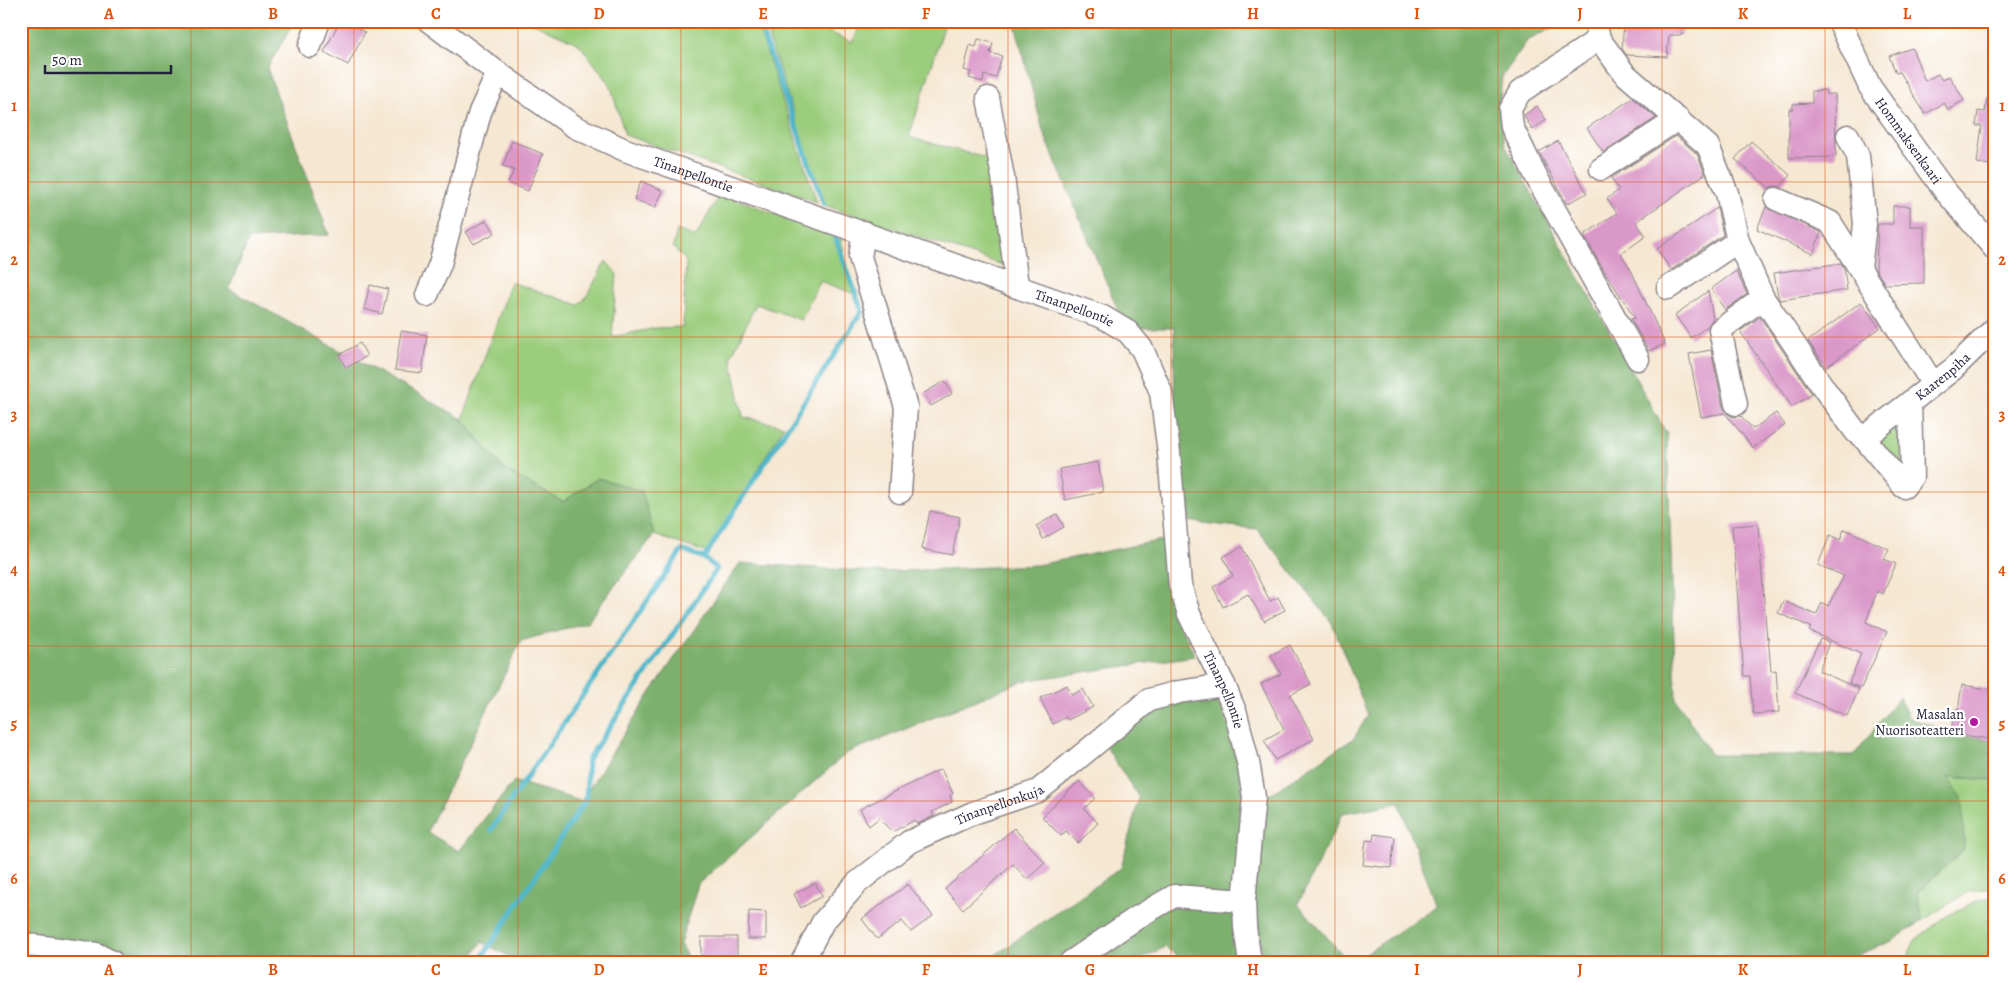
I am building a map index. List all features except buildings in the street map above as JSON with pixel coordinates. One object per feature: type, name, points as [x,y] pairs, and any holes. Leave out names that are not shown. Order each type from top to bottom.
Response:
[{"type":"street","points":[[310,46],[319,21]]},
{"type":"street","name":"Tinanpellontie","points":[[429,21],[498,73],[575,127],[625,150],[1016,285],[1103,317],[1128,332],[1142,349],[1161,392],[1169,453],[1180,586],[1189,614],[1236,714],[1254,796],[1244,901],[1245,927],[1250,962]]},
{"type":"street","name":"Hommaksenkaari","points":[[1839,21],[1870,87],[1945,191],[1995,249]]},
{"type":"street","points":[[1638,359],[1538,180],[1512,127],[1510,109],[1520,92],[1597,30],[1624,73],[1708,146],[1727,193],[1738,241],[1763,298],[1825,390],[1856,432],[1864,438]]},
{"type":"street","points":[[427,294],[440,264],[480,112],[498,73]]},
{"type":"street","points":[[988,98],[1003,177],[1016,285]]},
{"type":"street","points":[[1601,169],[1678,119]]},
{"type":"street","points":[[1848,136],[1858,156],[1865,224],[1860,269]]},
{"type":"street","points":[[1776,199],[1830,222],[1932,384]]},
{"type":"street","points":[[864,232],[860,257],[906,407],[900,492]]},
{"type":"street","points":[[1668,288],[1738,241]]},
{"type":"street","points":[[1736,404],[1720,330],[1763,298]]},
{"type":"street","name":"Kaarenpiha","points":[[1910,402],[1912,477],[1904,487],[1864,438],[1953,368],[1995,328]]},
{"type":"street","name":"Tinanpellonkuja","points":[[802,962],[823,922],[857,883],[908,842],[973,814],[1038,792],[1149,700],[1179,692],[1224,685]]},
{"type":"street","points":[[1071,962],[1138,917],[1174,896],[1244,901]]},
{"type":"street","points":[[21,944],[96,954],[112,962]]},
{"type":"green space","points":[[21,21],[295,21],[267,68],[329,235],[249,239],[229,289],[463,419],[503,469],[563,502],[598,478],[642,491],[654,535],[587,622],[521,641],[427,832],[459,851],[514,781],[581,801],[651,692],[740,563],[877,572],[1037,565],[1162,540],[1168,583],[1177,619],[1195,656],[1023,681],[847,753],[698,884],[680,944],[690,962],[519,962],[482,942],[474,953],[472,962],[21,962]]},
{"type":"green space","points":[[529,21],[756,21],[817,202],[625,135],[610,84],[579,44]]},
{"type":"green space","points":[[763,21],[804,21],[852,42],[863,21],[922,21],[944,27],[909,137],[993,160],[1009,267],[824,205]]},
{"type":"green space","points":[[1014,21],[1566,21],[1527,41],[1502,77],[1499,106],[1505,145],[1667,434],[1676,699],[1711,755],[1854,755],[1899,697],[1908,717],[1951,733],[1995,740],[1995,780],[1948,777],[1963,801],[1964,849],[1917,893],[1922,921],[1892,941],[1858,955],[1860,962],[1353,962],[1437,906],[1399,803],[1343,813],[1298,904],[1349,962],[1264,962],[1253,905],[1263,799],[1354,738],[1368,715],[1332,623],[1257,529],[1175,520],[1174,328],[1137,328],[1122,320],[1043,131]]},
{"type":"green space","points":[[720,193],[841,239],[854,294],[820,281],[801,320],[756,304],[731,357],[743,417],[784,426],[708,553],[654,535],[641,491],[598,478],[563,502],[503,469],[463,419],[511,282],[579,305],[586,297],[606,261],[617,274],[612,337],[656,328],[683,327],[686,261],[673,247],[677,230],[696,237]]},
{"type":"green space","points":[[1900,419],[1902,464],[1898,465],[1881,444],[1882,439]]},
{"type":"green space","points":[[1216,696],[1231,730],[1244,797],[1241,962],[1186,962],[1165,947],[1135,962],[985,962],[1121,868],[1139,798],[1105,745],[1152,709]]},
{"type":"green space","points":[[1947,777],[1995,780],[1995,887],[1968,892],[1922,921],[1917,893],[1964,849]]},
{"type":"green space","points":[[1995,897],[1995,962],[1912,962],[1909,953],[1915,940],[1948,915],[1975,902]]},
{"type":"waterway","points":[[758,21],[824,205]]},
{"type":"waterway","points":[[479,962],[586,800],[588,759],[717,569],[704,558],[862,311],[835,236]]},
{"type":"waterway","points":[[491,830],[682,550],[704,558]]},
{"type":"place","name":"Masalan Nuorisoteatteri","points":[[1974,722]]}]
